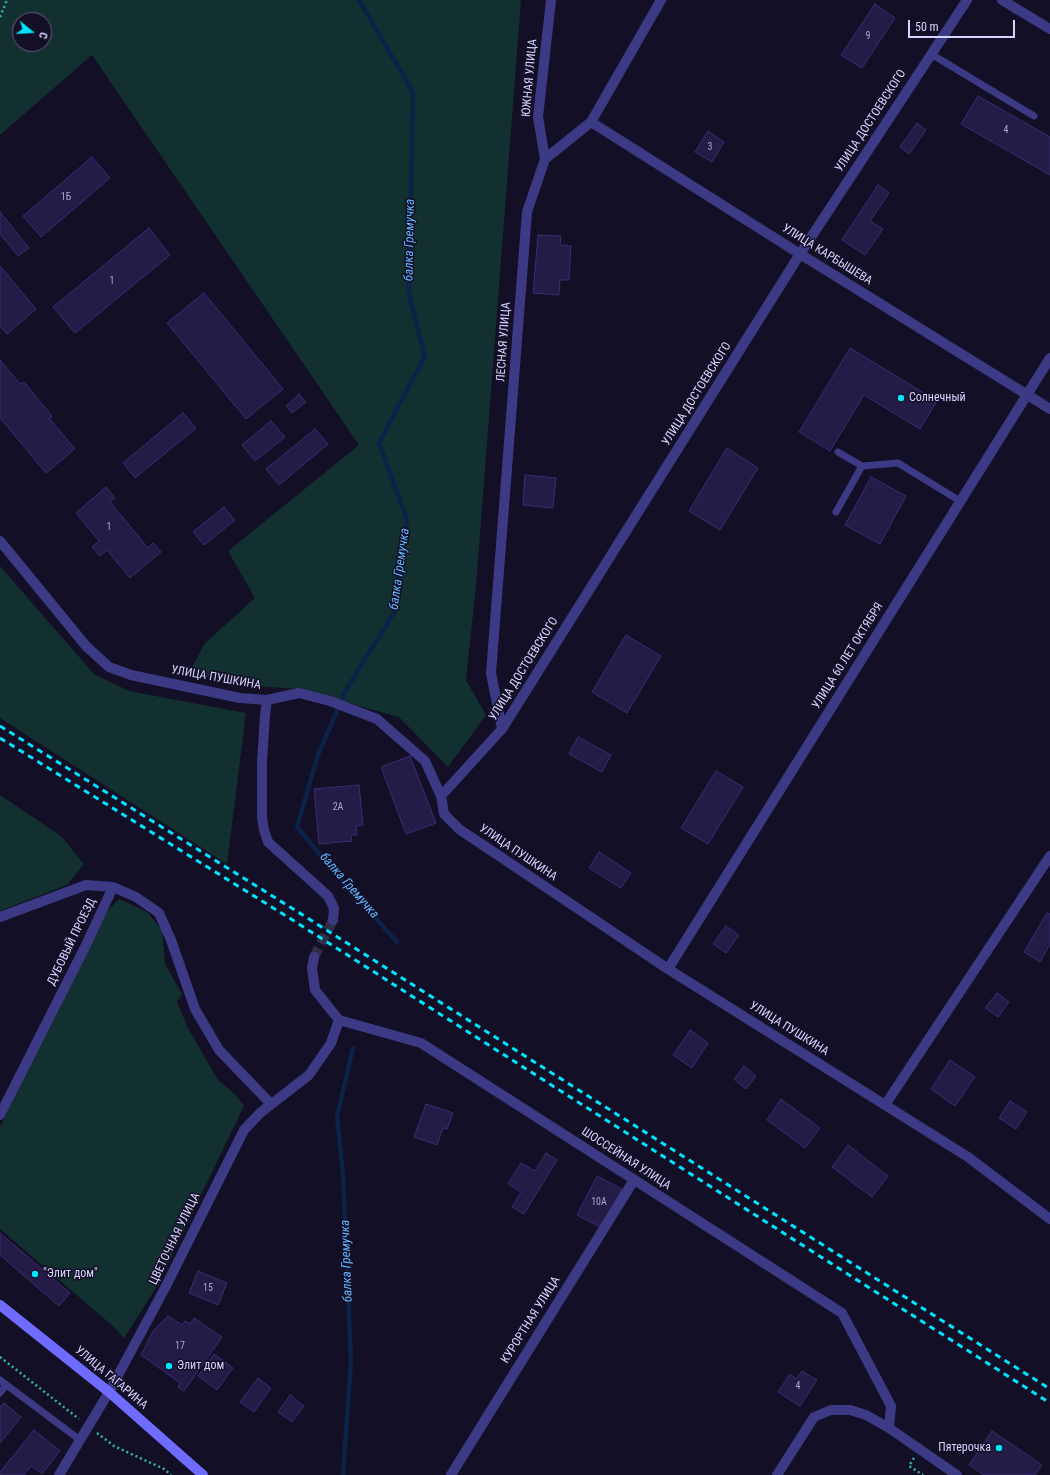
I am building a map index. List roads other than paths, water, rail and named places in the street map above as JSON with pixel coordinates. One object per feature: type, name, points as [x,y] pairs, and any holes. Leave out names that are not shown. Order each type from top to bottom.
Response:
[{"type":"main road","name":"УЛИЦА ГАГАРИНА","points":[[0,1305],[109,1392],[203,1475]]},
{"type":"street","name":"ЮЖНАЯ УЛИЦА","points":[[545,159],[538,117],[552,0]]},
{"type":"street","points":[[545,159],[591,122],[661,0]]},
{"type":"street","name":"УЛИЦА ДОСТОЕВСКОГО","points":[[441,796],[502,729],[800,254],[967,0]]},
{"type":"street","points":[[1002,0],[1050,28]]},
{"type":"street","name":"УЛИЦА КАРБЫШЕВА","points":[[591,122],[1050,409]]},
{"type":"street","name":"ЛЕСНАЯ УЛИЦА","points":[[502,729],[491,673],[527,212],[545,159]]},
{"type":"street","name":"УЛИЦА 60 ЛЕТ ОКТЯБРЯ","points":[[668,969],[1026,394],[1050,358]]},
{"type":"street","name":"УЛИЦА ПУШКИНА","points":[[0,541],[86,646],[109,668],[131,675],[240,698],[267,700],[299,693],[330,701],[377,719],[425,762],[441,796],[444,814],[459,829],[668,969],[968,1157],[1050,1219]]},
{"type":"street","points":[[267,700],[262,762],[262,818],[264,830],[268,842],[328,896],[334,908],[333,920]]},
{"type":"street","points":[[885,1105],[1050,856]]},
{"type":"street","name":"ДУБОВЫЙ ПРОЕЗД","points":[[0,917],[86,885],[113,887],[86,945],[0,1114]]},
{"type":"street","points":[[113,887],[136,897],[159,913],[171,940],[195,1009],[219,1050],[270,1104]]},
{"type":"street","points":[[314,957],[312,968],[315,990],[339,1020]]},
{"type":"street","name":"ЦВЕТОЧНАЯ УЛИЦА","points":[[59,1475],[109,1392],[165,1288],[244,1130],[270,1104],[309,1075],[331,1043],[339,1020]]},
{"type":"street","name":"ШОССЕЙНАЯ УЛИЦА","points":[[339,1020],[421,1043],[842,1313],[891,1406],[889,1428]]},
{"type":"street","name":"КУРОРТНАЯ УЛИЦА","points":[[451,1475],[634,1180]]},
{"type":"street","points":[[778,1475],[814,1417],[831,1410],[850,1410],[866,1415],[889,1428],[957,1475]]},
{"type":"lane","points":[[931,54],[1034,116]]},
{"type":"lane","points":[[838,452],[862,466],[898,463],[960,501]]},
{"type":"lane","points":[[836,512],[862,466]]},
{"type":"lane","points":[[0,1393],[3,1383],[80,1440]]},
{"type":"waterway","name":"балка Гремучка","points":[[359,0],[413,92],[409,295],[425,356],[379,443],[407,520],[395,611],[346,690],[318,755],[297,827],[342,881],[397,942]]},
{"type":"waterway","name":"балка Гремучка","points":[[343,1475],[351,1361],[343,1174],[337,1117],[353,1048]]},
{"type":"tunnel","points":[[314,957],[333,920]]},
{"type":"railway","points":[[0,726],[298,912],[1050,1389]]},
{"type":"railway","points":[[0,738],[291,919],[1050,1403]]},
{"type":"place","name":"Солнечный","points":[[901,398]]},
{"type":"place","name":"\"Элит дом\"","points":[[35,1274]]},
{"type":"place","name":"Элит дом","points":[[169,1366]]},
{"type":"place","name":"Пятерочка","points":[[999,1448]]}]
